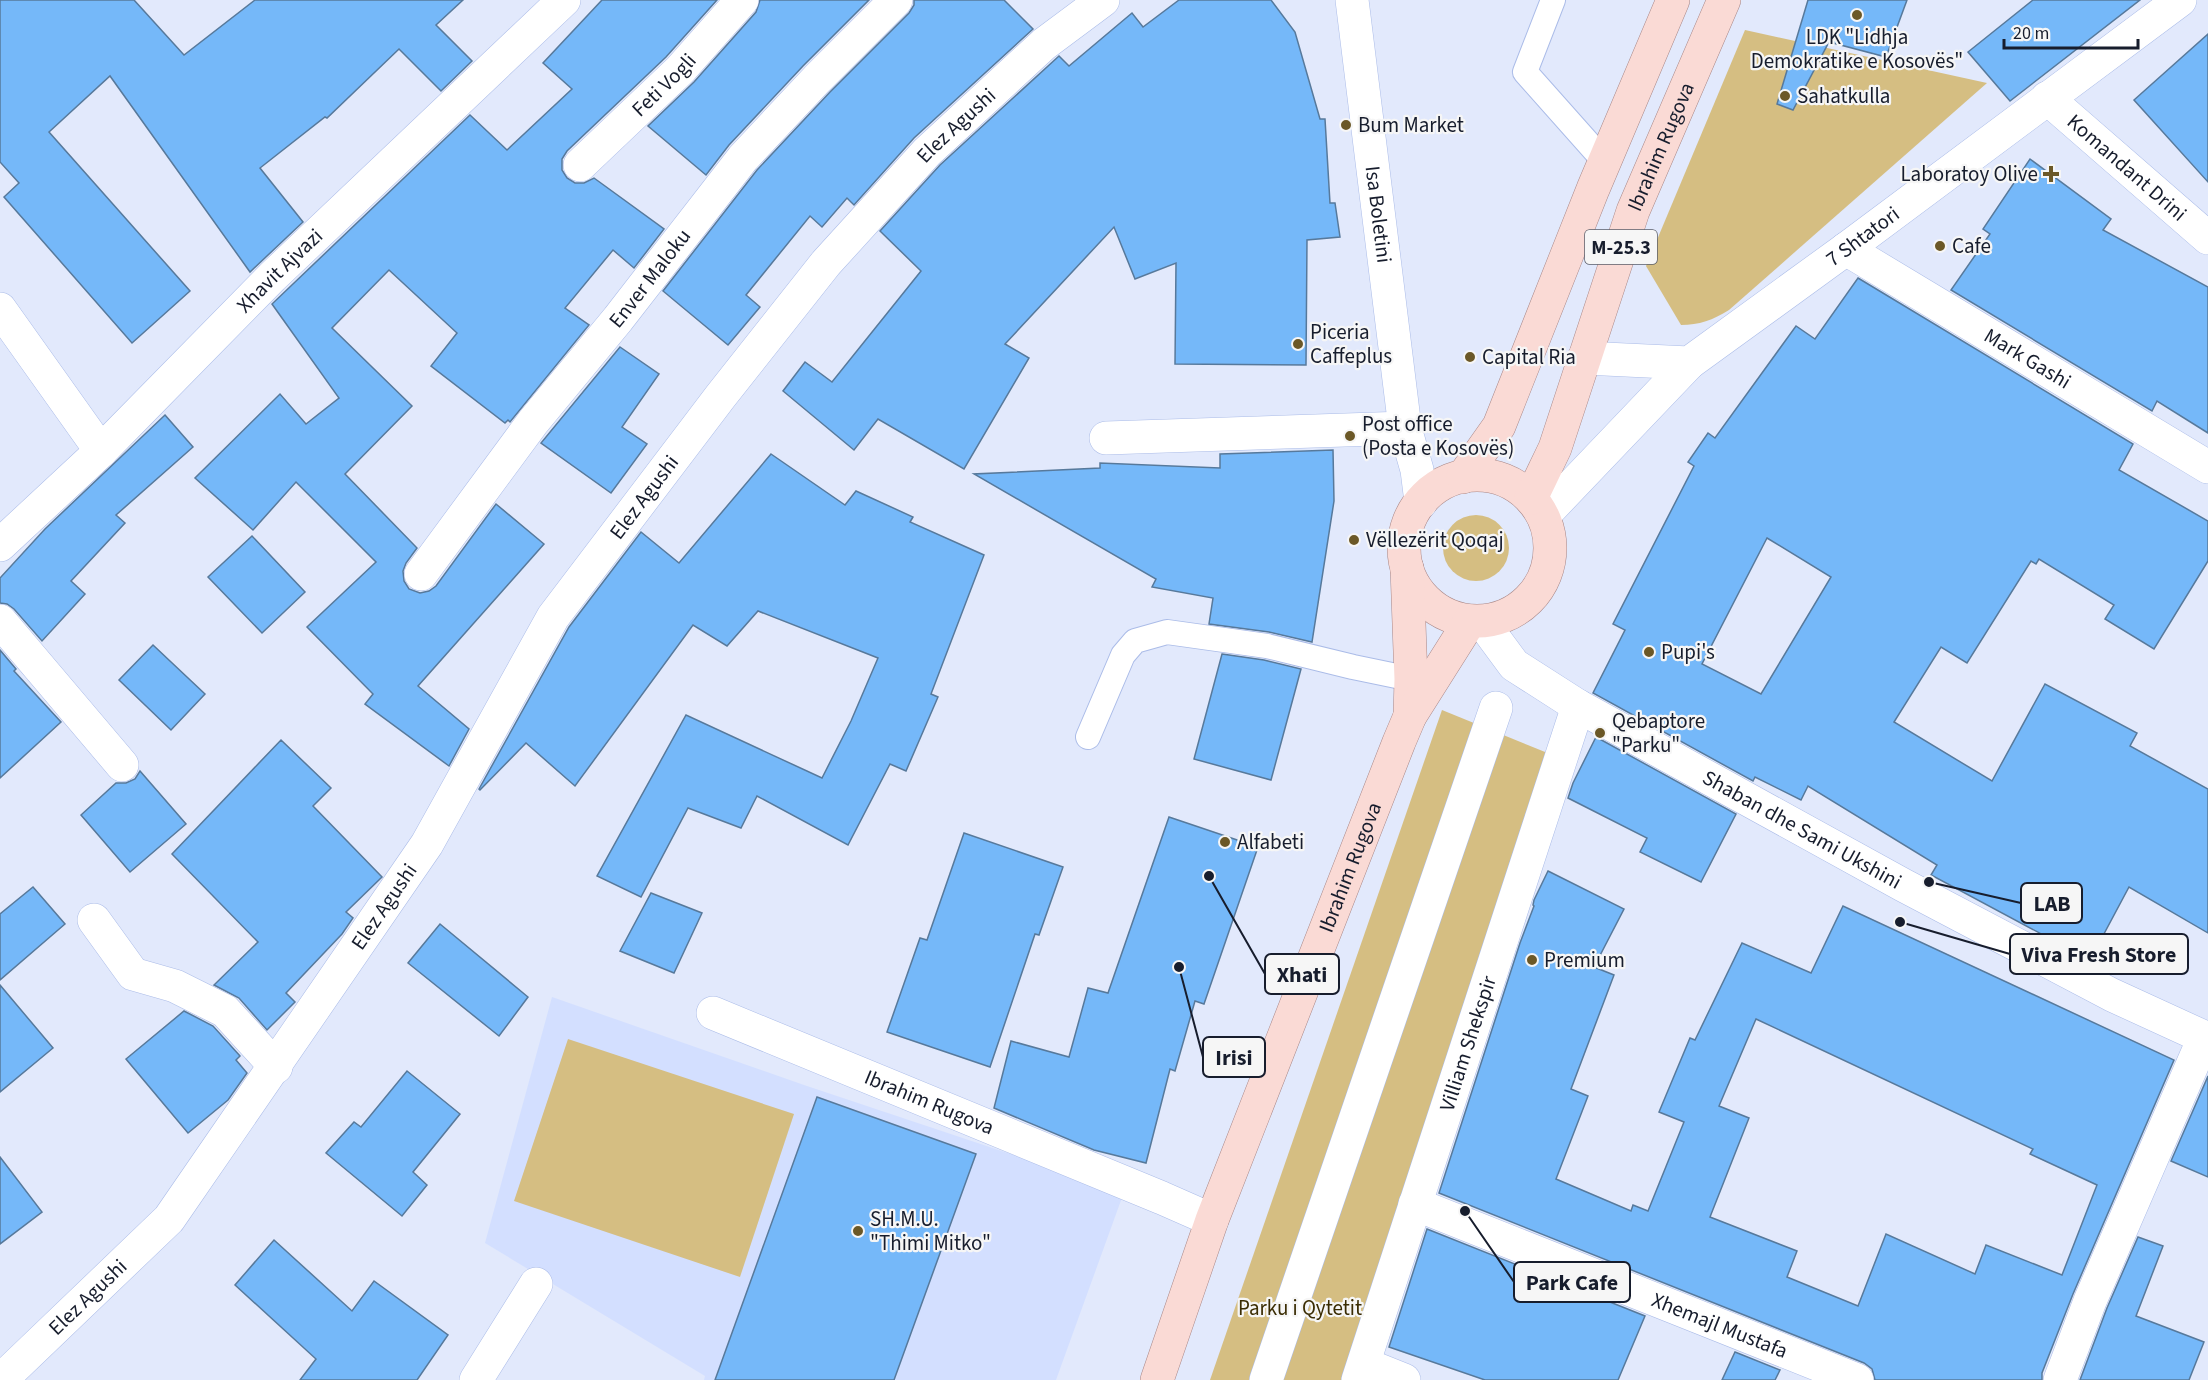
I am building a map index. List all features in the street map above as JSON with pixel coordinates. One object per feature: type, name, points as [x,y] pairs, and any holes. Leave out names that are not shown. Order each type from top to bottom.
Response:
[{"type":"main road","name":"M-25.3","points":[[1463,477],[1499,426],[1593,189],[1672,0]]},
{"type":"main road","name":"Ibrahim Rugova","points":[[1410,716],[1407,566],[1404,549],[1406,533],[1412,516],[1421,502],[1447,482],[1477,475],[1507,481],[1537,507],[1633,211],[1724,0]]},
{"type":"main road","points":[[1476,622],[1505,615],[1525,603],[1540,584],[1549,562],[1550,538],[1537,507]]},
{"type":"main road","name":"Ibrahim Rugova","points":[[1157,1380],[1212,1220],[1410,716],[1476,622],[1443,611],[1431,603],[1416,587],[1407,566]]},
{"type":"street","name":"Xhavit Ajvazi","points":[[0,545],[101,451],[272,277],[564,0]]},
{"type":"street","name":"Feti Vogli","points":[[580,165],[680,70],[742,0]]},
{"type":"street","name":"Enver Maloku","points":[[421,574],[533,422],[618,320],[682,233],[743,158],[896,0]]},
{"type":"street","name":"Elez Agushi","points":[[1,1380],[169,1219],[276,1067],[427,844],[554,617],[720,397],[826,263],[927,152],[1044,44],[1103,0]]},
{"type":"street","name":"Isa Boletini","points":[[1352,0],[1405,428],[1417,470],[1421,502]]},
{"type":"street","name":"7 Shtatori","points":[[1537,507],[1689,363],[2180,0]]},
{"type":"street","name":"Komandant Drini","points":[[2047,98],[2208,238]]},
{"type":"street","name":"Mark Gashi","points":[[1846,249],[2208,467]]},
{"type":"street","points":[[0,309],[101,451]]},
{"type":"street","points":[[1584,358],[1689,363]]},
{"type":"street","points":[[1106,438],[1405,428]]},
{"type":"street","points":[[0,621],[122,765]]},
{"type":"street","name":"Shaban dhe Sami Ukshini","points":[[1476,622],[1514,665],[1578,706],[1903,885],[2112,995],[2206,1039]]},
{"type":"street","name":"Villiam Shekspir","points":[[1361,1372],[1578,706]]},
{"type":"street","points":[[1266,1380],[1496,708]]},
{"type":"street","points":[[93,920],[133,974],[175,986],[225,1011],[276,1067]]},
{"type":"street","name":"Ibrahim Rugova","points":[[713,1013],[1212,1220]]},
{"type":"street","points":[[2060,1380],[2090,1301],[2206,1039]]},
{"type":"street","name":"Xhemajl Mustafa","points":[[1415,1204],[1857,1380]]},
{"type":"street","points":[[476,1380],[536,1284]]},
{"type":"street","points":[[1361,1372],[1404,1380]]},
{"type":"lane","points":[[1553,0],[1525,72],[1605,162]]},
{"type":"lane","points":[[1088,737],[1123,656],[1135,641],[1167,632],[1267,646],[1411,679]]},
{"type":"shaded area","points":[[552,997],[804,1085],[1124,1192],[1056,1380],[704,1380],[705,1376],[485,1243]]},
{"type":"green space","points":[[1745,30],[1987,83],[1729,310],[1706,321],[1681,325],[1646,266]]},
{"type":"green space","points":[[1476,515],[1488,518],[1499,525],[1506,536],[1509,548],[1506,560],[1499,571],[1488,578],[1476,581],[1464,578],[1453,571],[1446,560],[1443,548],[1446,536],[1453,525],[1464,518]]},
{"type":"green space","name":"Parku i Qytetit","points":[[1442,710],[1555,756],[1341,1380],[1210,1380]]},
{"type":"green space","points":[[568,1039],[794,1114],[740,1277],[514,1201]]},
{"type":"building","points":[[0,0],[134,0],[184,55],[255,0],[463,0],[436,25],[472,61],[441,91],[399,49],[327,118],[325,117],[260,168],[303,222],[250,272],[110,76],[49,132],[190,291],[132,343],[4,197],[19,183],[0,162]]},
{"type":"building","points":[[602,0],[717,0],[666,57],[567,151],[562,159],[562,170],[567,178],[575,183],[584,183],[594,178],[664,229],[634,268],[613,250],[565,308],[589,325],[510,422],[508,420],[505,423],[431,366],[457,333],[389,270],[332,328],[412,406],[345,474],[417,548],[403,571],[404,581],[409,589],[420,593],[436,586],[496,504],[544,544],[418,686],[469,729],[449,766],[365,704],[373,694],[307,627],[376,562],[296,482],[253,530],[195,478],[280,394],[306,424],[339,398],[272,304],[470,115],[507,150],[572,89],[543,63]]},
{"type":"building","points":[[760,0],[869,0],[729,145],[706,175],[648,126],[694,82],[756,12]]},
{"type":"building","points":[[914,0],[1004,0],[1033,29],[914,138],[854,205],[847,198],[822,227],[810,216],[746,295],[760,307],[728,345],[663,291],[757,170],[830,92],[909,13]]},
{"type":"building","points":[[1179,0],[1271,0],[1295,32],[1320,119],[1325,119],[1330,203],[1335,203],[1340,237],[1307,240],[1306,365],[1175,364],[1176,263],[1135,279],[1114,227],[1005,344],[1029,358],[964,469],[878,419],[854,450],[783,391],[805,362],[832,382],[921,271],[880,231],[940,165],[1059,56],[1069,66],[1132,13],[1143,27]]},
{"type":"building","name":"LDK \"Lidhja Demokratike e Kosovës\"","points":[[1808,0],[1907,0],[1886,57],[1829,42],[1793,110],[1777,104]]},
{"type":"building","points":[[2033,0],[2140,0],[2010,101],[1968,52]]},
{"type":"building","points":[[2208,34],[2208,182],[2134,100]]},
{"type":"building","points":[[2030,159],[2111,219],[2103,230],[2208,287],[2208,433],[2157,401],[2152,411],[1951,290],[1990,234],[1983,229]]},
{"type":"building","points":[[1858,278],[2133,444],[2119,470],[2208,521],[2208,561],[2154,649],[2105,619],[2114,605],[2039,559],[2036,564],[2031,561],[1967,663],[1941,647],[1894,722],[1992,781],[2045,684],[2137,733],[2130,746],[2208,789],[2208,933],[2129,887],[2090,960],[1931,875],[1937,865],[1808,786],[1801,800],[1755,777],[1753,781],[1593,693],[1625,630],[1613,624],[1694,466],[1688,462],[1708,433],[1715,438],[1796,326],[1815,339]],"holes":[[[1767,538],[1831,577],[1761,694],[1702,664]]]},
{"type":"building","points":[[620,347],[659,374],[622,427],[647,444],[611,493],[541,443]]},
{"type":"building","points":[[165,415],[193,447],[116,515],[125,523],[71,581],[85,594],[42,641],[14,609],[7,604],[0,603],[0,578],[45,529]]},
{"type":"building","points":[[1333,450],[1334,501],[1312,642],[1269,632],[1209,624],[1213,598],[1152,587],[1156,579],[974,474],[1100,468],[1100,463],[1220,468],[1220,454]]},
{"type":"building","points":[[771,454],[845,505],[856,491],[913,517],[910,522],[984,555],[931,694],[938,697],[906,771],[890,764],[848,845],[757,796],[741,828],[688,808],[641,897],[597,876],[686,715],[822,778],[851,721],[878,658],[758,611],[727,646],[693,625],[575,786],[526,743],[479,789],[569,627],[641,532],[679,563]]},
{"type":"building","points":[[252,536],[305,592],[262,633],[208,577]]},
{"type":"building","points":[[153,645],[205,694],[171,730],[119,680]]},
{"type":"building","points":[[0,650],[16,669],[14,671],[61,722],[0,778]]},
{"type":"building","points":[[1222,654],[1264,660],[1301,669],[1271,780],[1194,759]]},
{"type":"building","points":[[1596,737],[1736,814],[1701,882],[1640,852],[1647,838],[1568,798]]},
{"type":"building","points":[[281,740],[331,788],[313,806],[382,877],[346,912],[353,918],[342,934],[286,993],[295,1002],[267,1030],[239,998],[214,985],[258,942],[172,854]]},
{"type":"building","points":[[140,771],[186,824],[130,872],[81,815],[116,783],[126,783],[135,779]]},
{"type":"building","points":[[1169,817],[1258,847],[1204,1004],[1195,1001],[1175,1071],[1170,1069],[1146,1163],[1094,1150],[994,1108],[1011,1041],[1069,1057],[1088,988],[1108,993]]},
{"type":"building","points":[[964,833],[1063,867],[1039,935],[1035,934],[990,1067],[887,1032],[920,938],[927,940]]},
{"type":"building","points":[[1548,871],[1624,909],[1594,967],[1614,975],[1571,1089],[1588,1096],[1556,1179],[1631,1211],[1633,1205],[1648,1211],[1684,1122],[1659,1112],[1690,1038],[1695,1040],[1742,943],[1811,973],[1843,906],[2174,1060],[2073,1294],[2042,1373],[2042,1380],[1875,1380],[1872,1369],[1864,1363],[1439,1193],[1534,906],[1534,900]],"holes":[[[1756,1019],[2033,1149],[2030,1154],[2097,1185],[2062,1275],[1986,1245],[1975,1274],[1886,1234],[1858,1306],[1787,1277],[1797,1251],[1710,1217],[1749,1118],[1719,1106]]]},
{"type":"building","points":[[33,887],[65,924],[0,980],[0,914]]},
{"type":"building","points":[[651,893],[702,913],[674,973],[620,951]]},
{"type":"building","points":[[440,924],[528,997],[499,1036],[408,963]]},
{"type":"building","points":[[0,985],[53,1048],[0,1092]]},
{"type":"building","points":[[184,1011],[213,1026],[240,1056],[236,1060],[247,1073],[228,1100],[188,1133],[126,1059]]},
{"type":"building","points":[[407,1071],[460,1114],[413,1172],[427,1185],[402,1216],[326,1153],[354,1122],[361,1127]]},
{"type":"building","points":[[2208,1076],[2208,1177],[2171,1161]]},
{"type":"building","name":"SH.M.U. \"Thimi Mitko\"","points":[[817,1097],[976,1154],[894,1380],[715,1380]]},
{"type":"building","points":[[0,1157],[42,1212],[0,1244]]},
{"type":"building","points":[[1427,1229],[1645,1316],[1618,1380],[1485,1380],[1389,1347]]},
{"type":"building","points":[[2138,1237],[2163,1246],[2136,1316],[2204,1342],[2189,1380],[2080,1380],[2107,1308]]},
{"type":"building","points":[[274,1240],[352,1311],[374,1281],[448,1335],[417,1380],[300,1380],[316,1359],[235,1285]]},
{"type":"building","points":[[1735,1352],[1780,1370],[1775,1380],[1722,1380]]},
{"type":"place","name":"LDK \"Lidhja Demokratike e Kosovës\"","points":[[1857,15]]},
{"type":"place","name":"Sahatkulla","points":[[1785,96]]},
{"type":"place","name":"Bum Market","points":[[1346,125]]},
{"type":"place","name":"Laboratoy Olive","points":[[2051,174]]},
{"type":"place","name":"Cafe","points":[[1940,246]]},
{"type":"place","name":"Piceria Caffeplus","points":[[1298,344]]},
{"type":"place","name":"Capital Ria","points":[[1470,357]]},
{"type":"place","name":"Post office (Posta e Kosovës)","points":[[1350,436]]},
{"type":"place","name":"Vëllezërit Qoqaj","points":[[1354,540]]},
{"type":"place","name":"Pupi's","points":[[1649,652]]},
{"type":"place","name":"Qebaptore \"Parku\"","points":[[1600,733]]},
{"type":"place","name":"Alfabeti","points":[[1225,842]]},
{"type":"place","name":"Xhati","points":[[1209,876]]},
{"type":"place","name":"LAB","points":[[1929,882]]},
{"type":"place","name":"Viva Fresh Store","points":[[1900,922]]},
{"type":"place","name":"Premium","points":[[1532,960]]},
{"type":"place","name":"Irisi","points":[[1179,967]]},
{"type":"place","name":"Park Cafe","points":[[1465,1211]]},
{"type":"place","name":"SH.M.U. \"Thimi Mitko\"","points":[[858,1231]]}]
